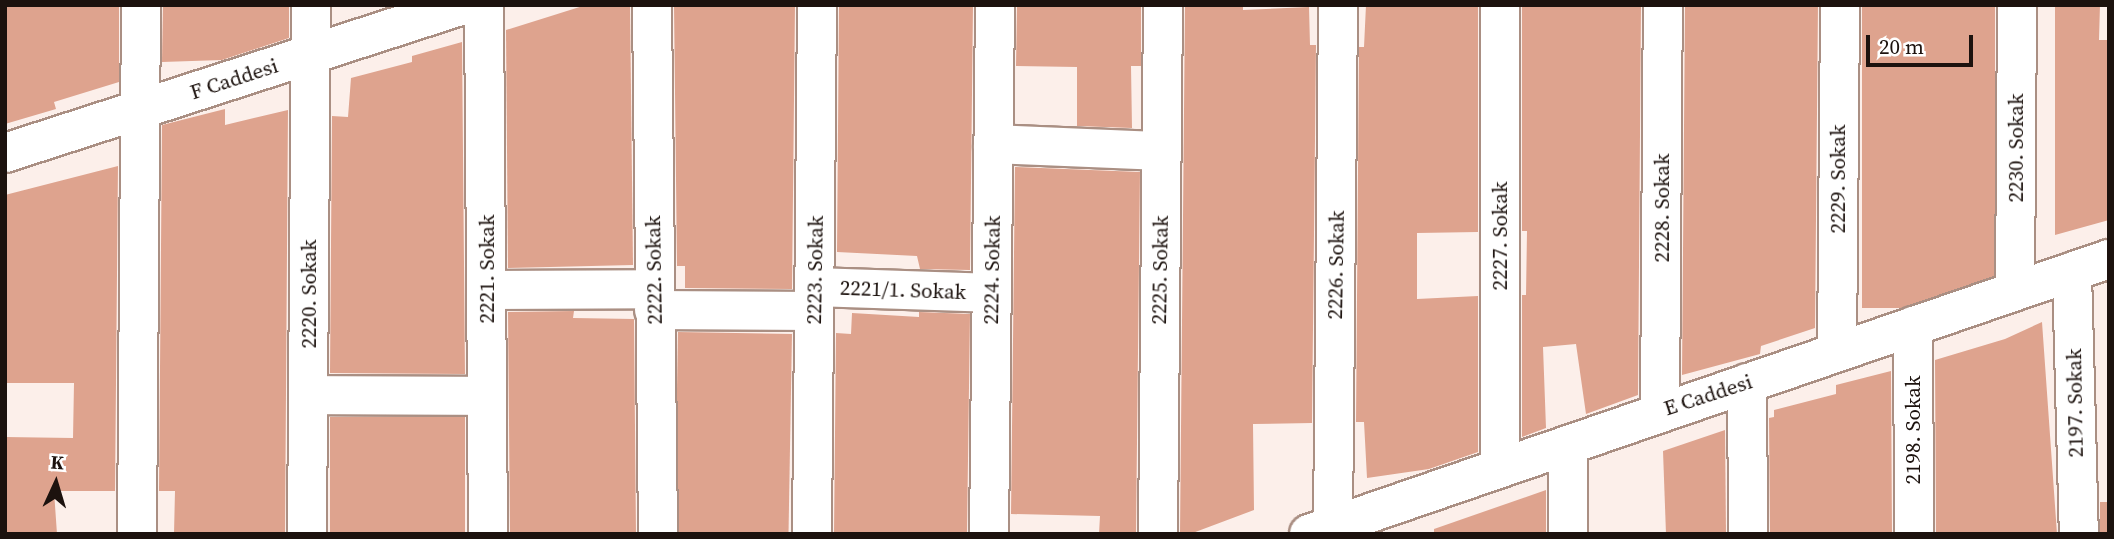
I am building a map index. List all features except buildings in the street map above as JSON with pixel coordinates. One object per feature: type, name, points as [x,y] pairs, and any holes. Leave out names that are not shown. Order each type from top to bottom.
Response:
[{"type":"street","points":[[137,534],[141,5]]},
{"type":"street","name":"2220. Sokak","points":[[307,534],[311,5]]},
{"type":"street","name":"F Caddesi","points":[[5,153],[463,5]]},
{"type":"street","name":"2221. Sokak","points":[[484,5],[488,534]]},
{"type":"street","name":"2222. Sokak","points":[[652,5],[658,534]]},
{"type":"street","name":"2223. Sokak","points":[[812,534],[817,5]]},
{"type":"street","name":"2224. Sokak","points":[[989,534],[995,5]]},
{"type":"street","name":"2225. Sokak","points":[[1158,534],[1163,5]]},
{"type":"street","name":"2226. Sokak","points":[[1321,529],[1338,5]]},
{"type":"street","name":"2227. Sokak","points":[[1500,5],[1500,467]]},
{"type":"street","name":"2228. Sokak","points":[[1660,411],[1663,5]]},
{"type":"street","name":"2229. Sokak","points":[[1837,352],[1840,5]]},
{"type":"street","name":"2230. Sokak","points":[[2015,291],[2017,5]]},
{"type":"street","points":[[993,145],[1161,151]]},
{"type":"street","name":"E Caddesi","points":[[1321,529],[1410,516],[1500,467],[2109,259]]},
{"type":"street","name":"2197. Sokak","points":[[2072,272],[2079,534]]},
{"type":"street","name":"2221/1. Sokak","points":[[488,290],[654,300],[814,299],[992,293]]},
{"type":"street","name":"2198. Sokak","points":[[1913,326],[1914,534]]},
{"type":"street","points":[[1747,383],[1748,534]]},
{"type":"street","points":[[308,395],[487,396]]},
{"type":"street","points":[[1568,445],[1568,534]]}]
